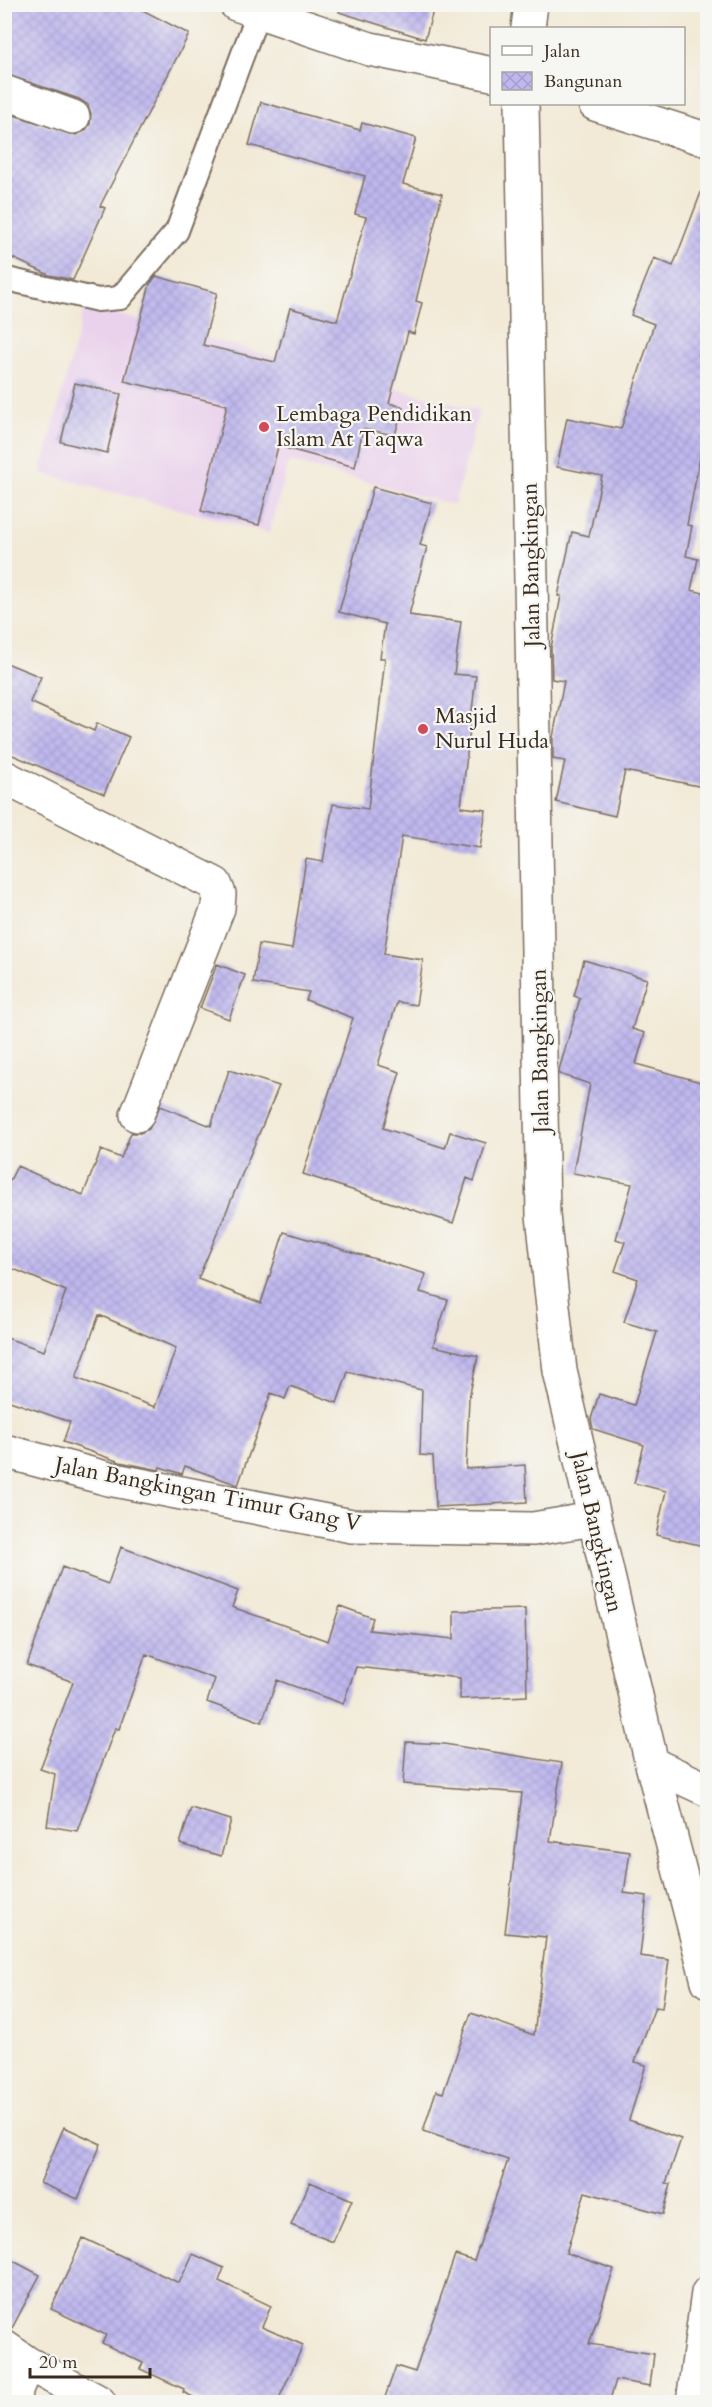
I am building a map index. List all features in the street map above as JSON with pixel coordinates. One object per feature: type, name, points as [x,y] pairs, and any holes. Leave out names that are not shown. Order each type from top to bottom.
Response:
[{"type":"street","points":[[528,27],[531,4]]},
{"type":"street","points":[[247,9],[370,49],[490,74]]},
{"type":"street","points":[[4,92],[73,117]]},
{"type":"street","name":"Jalan Bangkingan","points":[[522,105],[543,1215],[560,1371],[652,1764],[708,1981]]},
{"type":"street","points":[[598,105],[708,140]]},
{"type":"street","points":[[4,777],[215,884],[219,894],[218,908],[136,1115]]},
{"type":"street","name":"Jalan Bangkingan Timur Gang V","points":[[4,1451],[109,1479],[352,1526],[533,1529],[593,1519]]},
{"type":"street","points":[[652,1764],[708,1790]]},
{"type":"street","points":[[693,2403],[708,2293]]},
{"type":"street","points":[[11,2403],[16,2355],[99,2403]]},
{"type":"lane","points":[[7,279],[98,300],[120,298],[177,231],[247,9]]},
{"type":"shaded area","name":"Lembaga Pendidikan Islam At Taqwa","points":[[85,306],[479,411],[454,505],[289,461],[269,533],[41,473]]},
{"type":"building","points":[[4,4],[131,4],[189,34],[100,206],[105,208],[73,280],[49,275],[4,254],[4,112],[76,135],[85,131],[90,124],[91,114],[88,105],[79,99],[4,74]]},
{"type":"building","points":[[340,4],[435,4],[425,39],[339,12]]},
{"type":"building","points":[[261,102],[360,130],[362,123],[416,138],[403,184],[442,194],[416,301],[422,303],[414,334],[408,332],[389,403],[403,407],[395,435],[363,429],[355,467],[278,446],[259,525],[201,511],[227,405],[124,381],[150,284],[156,276],[217,293],[203,345],[275,362],[290,308],[337,321],[366,217],[355,214],[365,176],[249,145]]},
{"type":"building","points":[[705,182],[708,182],[708,416],[687,525],[692,526],[686,556],[698,559],[691,590],[708,594],[708,788],[625,771],[615,816],[556,802],[565,761],[553,759],[553,737],[564,681],[552,679],[551,648],[561,596],[558,596],[572,532],[589,536],[602,476],[557,467],[567,418],[621,429],[654,324],[631,315],[654,258],[673,266]]},
{"type":"building","points":[[75,383],[121,394],[107,453],[61,442]]},
{"type":"building","points":[[373,487],[432,503],[420,545],[427,547],[409,615],[461,622],[454,674],[476,676],[461,807],[486,810],[480,848],[402,836],[384,954],[423,960],[416,1005],[397,1002],[378,1065],[400,1072],[383,1128],[445,1148],[450,1132],[486,1143],[474,1181],[467,1178],[453,1223],[303,1174],[353,1018],[306,1000],[309,992],[253,983],[259,944],[292,949],[306,859],[323,862],[333,804],[368,809],[385,658],[380,658],[385,624],[339,612]]},
{"type":"building","points":[[4,662],[41,677],[30,702],[94,731],[97,723],[129,737],[104,794],[8,753],[4,759]]},
{"type":"building","points":[[584,960],[647,979],[632,1029],[645,1033],[636,1064],[708,1084],[708,1547],[656,1535],[666,1491],[634,1483],[644,1445],[593,1429],[591,1419],[599,1394],[634,1405],[657,1332],[624,1322],[638,1279],[615,1271],[625,1242],[616,1239],[632,1184],[573,1173],[590,1084],[559,1074],[559,1070],[580,998],[574,996]]},
{"type":"building","points":[[217,964],[245,975],[229,1019],[200,1008]]},
{"type":"building","points":[[229,1070],[279,1086],[198,1279],[261,1303],[284,1232],[426,1274],[420,1292],[448,1300],[433,1346],[478,1356],[469,1398],[466,1469],[525,1465],[527,1502],[436,1507],[433,1456],[420,1455],[422,1390],[348,1372],[337,1403],[290,1386],[285,1399],[271,1393],[238,1485],[185,1466],[182,1474],[160,1467],[159,1470],[120,1462],[63,1442],[70,1422],[4,1399],[4,1337],[44,1351],[66,1291],[4,1265],[4,1193],[17,1166],[83,1195],[101,1150],[121,1158],[131,1133],[140,1133],[149,1129],[160,1106],[211,1126]],"holes":[[[99,1315],[176,1348],[155,1407],[76,1378]]]},
{"type":"building","points":[[121,1547],[238,1591],[232,1607],[328,1641],[340,1606],[373,1618],[369,1630],[454,1639],[454,1611],[525,1609],[527,1696],[460,1699],[460,1678],[356,1667],[343,1704],[277,1680],[262,1722],[207,1702],[215,1679],[146,1654],[119,1729],[115,1728],[77,1831],[47,1826],[55,1774],[40,1769],[73,1682],[27,1665],[62,1567],[108,1584]]},
{"type":"building","points":[[406,1742],[444,1744],[562,1763],[550,1841],[630,1852],[624,1893],[647,1896],[640,1956],[669,1960],[662,2008],[655,2007],[635,2062],[646,2065],[629,2120],[681,2139],[666,2183],[671,2184],[663,2214],[585,2192],[566,2253],[614,2269],[589,2344],[654,2354],[650,2386],[616,2380],[609,2403],[383,2403],[396,2366],[415,2372],[455,2255],[474,2261],[508,2160],[423,2131],[436,2091],[443,2093],[471,2013],[534,2035],[546,1937],[505,1933],[522,1793],[403,1784]]},
{"type":"building","points":[[191,1808],[231,1820],[221,1856],[180,1844]]},
{"type":"building","points":[[64,2127],[101,2144],[78,2199],[40,2183]]},
{"type":"building","points":[[310,2182],[352,2200],[333,2242],[291,2225]]},
{"type":"building","points":[[83,2238],[179,2283],[193,2254],[224,2268],[219,2281],[271,2306],[262,2327],[303,2345],[277,2403],[205,2403],[183,2392],[184,2389],[140,2369],[143,2363],[102,2343],[106,2335],[51,2309]]},
{"type":"building","points":[[4,2256],[40,2275],[11,2330],[4,2328]]},
{"type":"place","name":"Lembaga Pendidikan Islam At Taqwa","points":[[264,427]]},
{"type":"place","name":"Masjid Nurul Huda","points":[[423,729]]}]
